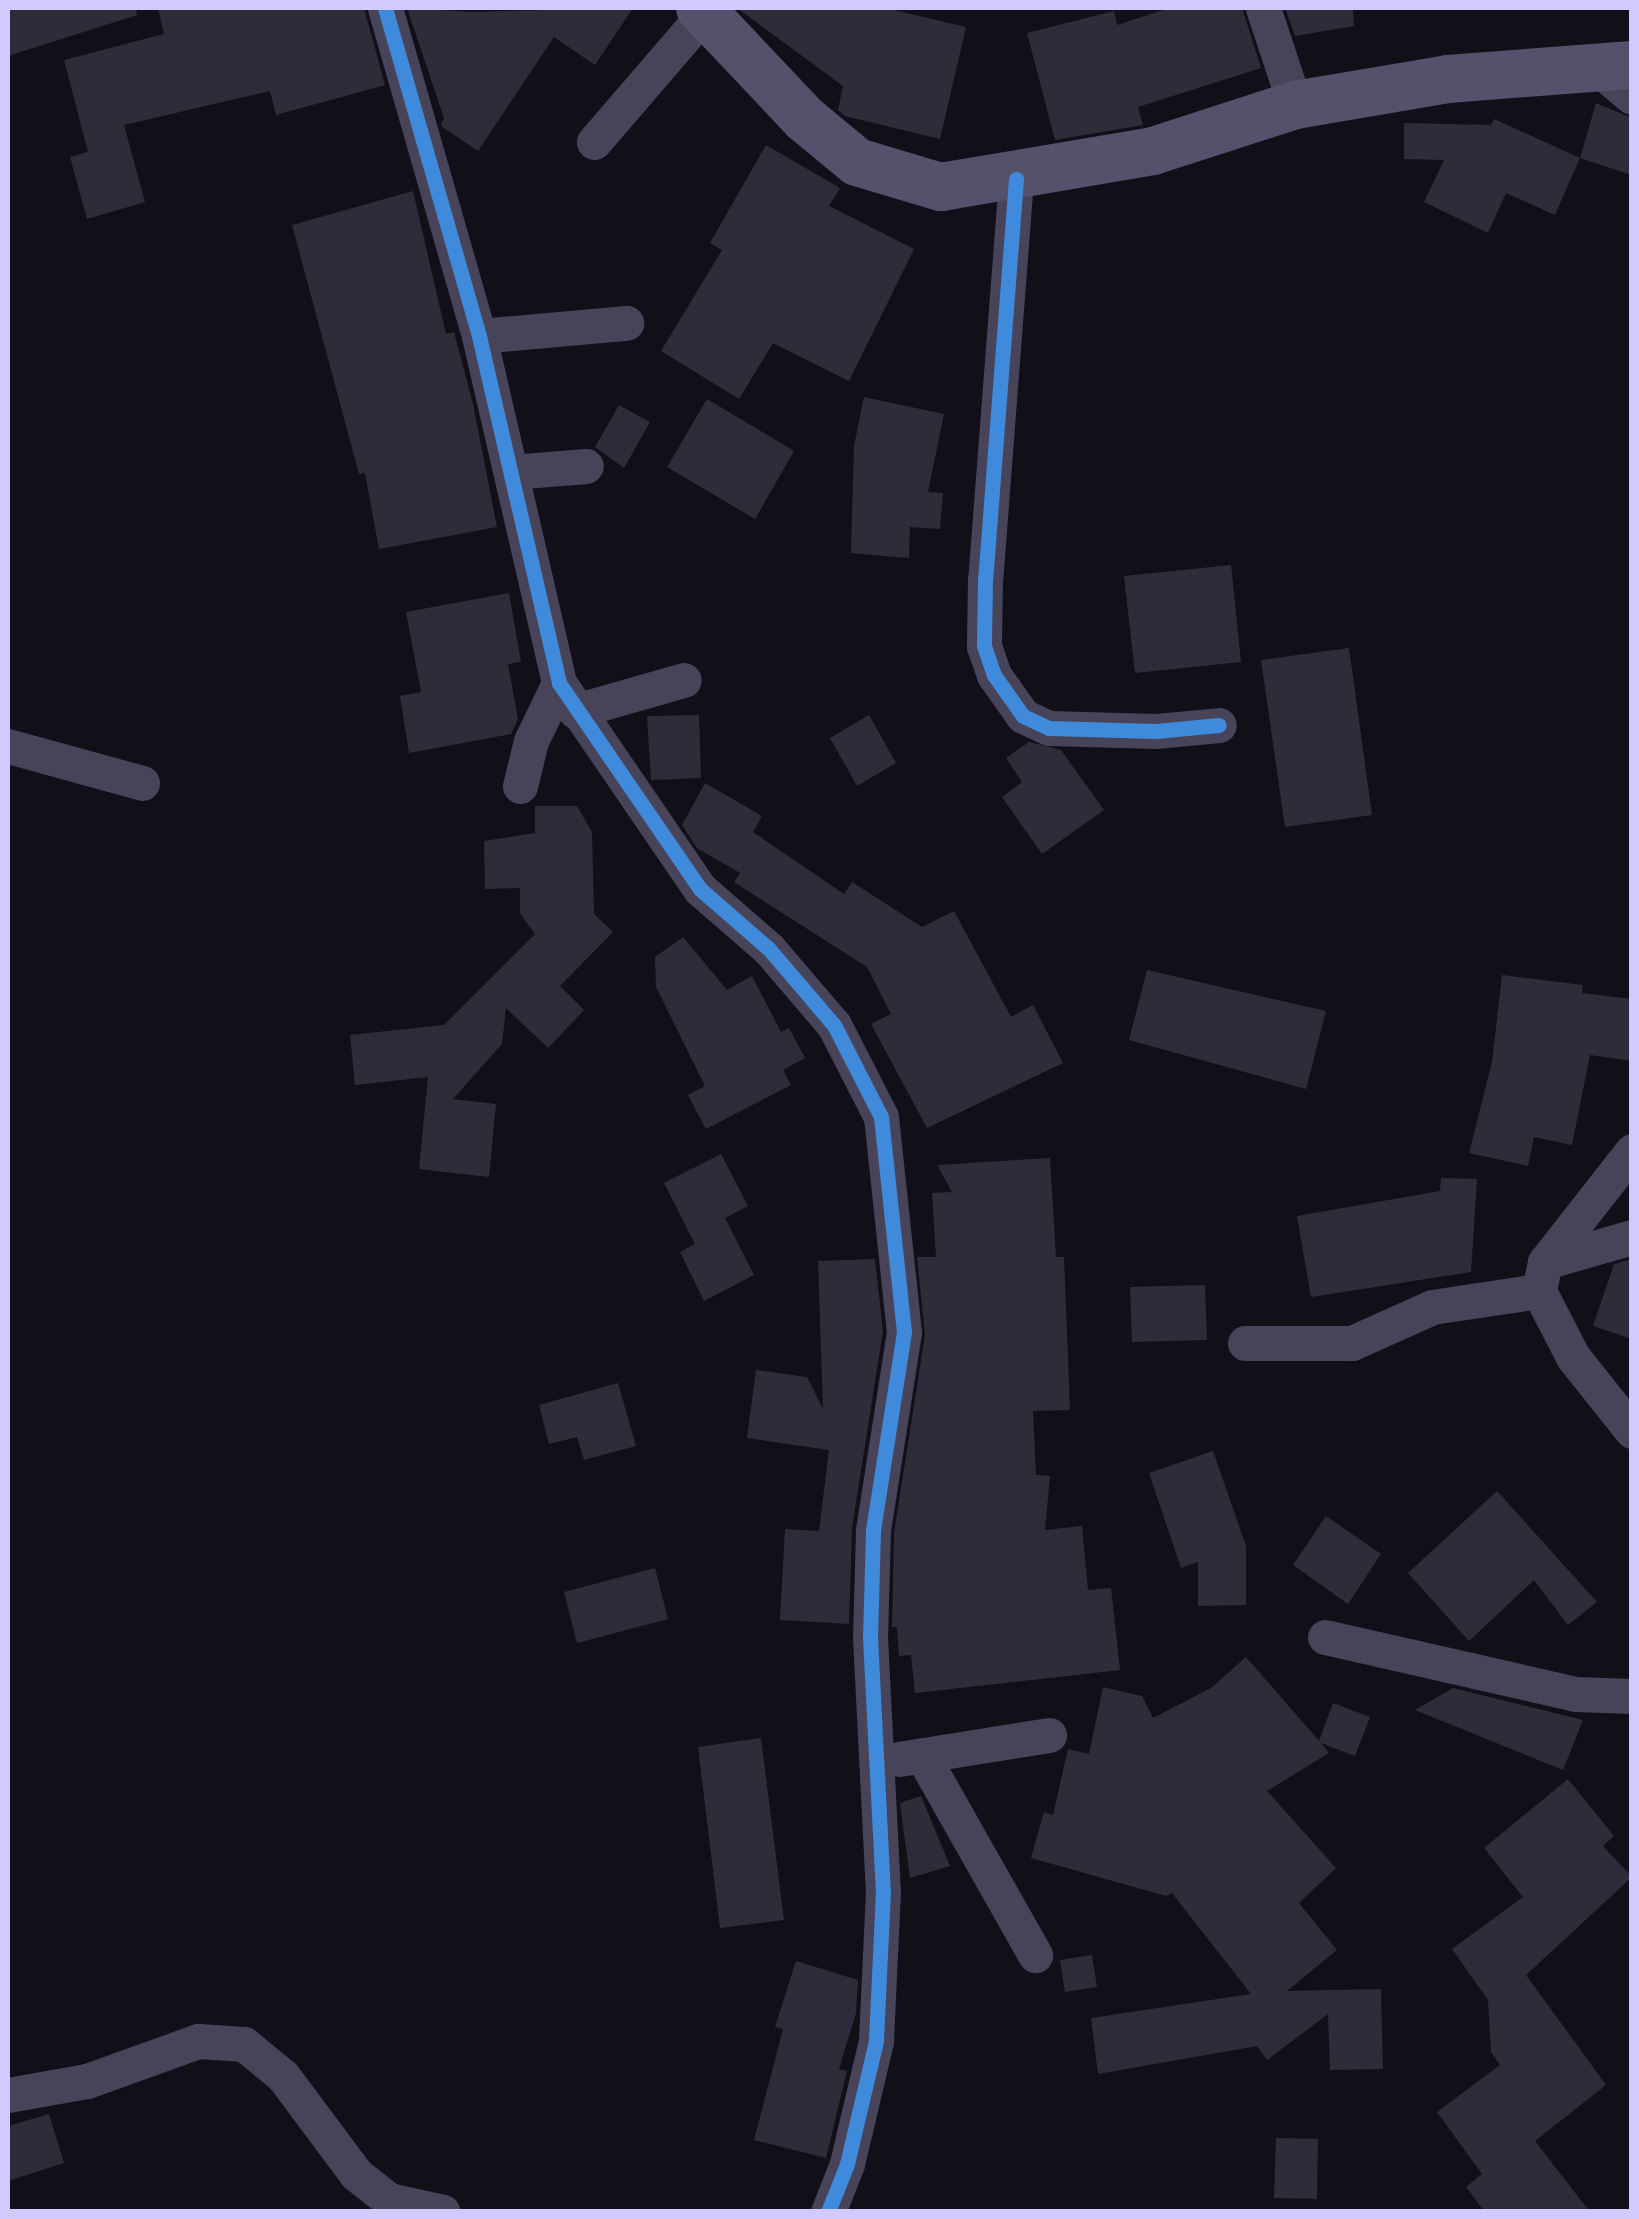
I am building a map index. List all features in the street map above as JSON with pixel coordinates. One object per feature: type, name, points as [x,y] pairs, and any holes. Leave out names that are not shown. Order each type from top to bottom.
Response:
[{"type":"main road","points":[[703,10],[805,119],[857,162],[941,187],[1016,180],[1152,151],[1294,105],[1448,79],[1613,66]]},
{"type":"street","points":[[385,8],[479,336],[567,697],[700,890],[769,949],[834,1025],[882,1117],[904,1332],[873,1531],[874,1763],[883,1891],[876,2041],[847,2164],[828,2212]]},
{"type":"street","points":[[1262,8],[1294,105]]},
{"type":"street","points":[[594,142],[703,10]]},
{"type":"street","points":[[1613,66],[1632,97]]},
{"type":"street","points":[[1016,180],[985,578],[984,646],[994,675],[1023,716],[1049,728],[1156,732],[1219,725]]},
{"type":"street","points":[[479,336],[626,323]]},
{"type":"street","points":[[511,472],[586,466]]},
{"type":"street","points":[[520,786],[531,741],[567,697],[684,680]]},
{"type":"street","points":[[8,746],[142,783]]},
{"type":"street","points":[[1542,1276],[1632,1151]]},
{"type":"street","points":[[1246,1343],[1352,1344],[1432,1308],[1542,1276],[1632,1237]]},
{"type":"street","points":[[1542,1276],[1573,1356],[1632,1432]]},
{"type":"street","points":[[1325,1637],[1575,1694],[1632,1696]]},
{"type":"street","points":[[874,1763],[1049,1735]]},
{"type":"street","points":[[922,1756],[1035,1955]]},
{"type":"street","points":[[8,2095],[87,2081],[198,2041],[244,2044],[283,2076],[356,2174],[389,2200],[443,2212]]},
{"type":"building","points":[[8,8],[136,8],[137,15],[8,56]]},
{"type":"building","points":[[158,8],[364,8],[385,85],[276,115],[270,91],[124,125],[145,202],[87,219],[70,157],[88,152],[64,60],[164,34]]},
{"type":"building","points":[[407,8],[472,12],[633,8],[595,65],[554,37],[478,151],[441,126],[444,118]]},
{"type":"building","points":[[737,8],[885,8],[966,27],[940,139],[845,116],[838,110],[843,86]]},
{"type":"building","points":[[1170,8],[1242,8],[1261,68],[1138,107],[1143,125],[1055,140],[1027,33],[1114,11],[1117,25]]},
{"type":"building","points":[[1285,8],[1353,8],[1354,26],[1295,36]]},
{"type":"building","points":[[1596,103],[1632,118],[1632,175],[1580,158]]},
{"type":"building","points":[[1494,119],[1580,158],[1555,215],[1506,193],[1488,233],[1424,202],[1444,160],[1404,159],[1404,123],[1491,125]]},
{"type":"building","points":[[766,145],[840,188],[829,206],[914,249],[849,381],[773,343],[739,399],[661,351],[722,250],[710,243]]},
{"type":"building","points":[[413,191],[446,334],[454,332],[473,404],[497,527],[379,549],[365,473],[359,474],[292,225]]},
{"type":"building","points":[[864,397],[944,414],[928,492],[943,493],[940,529],[910,527],[909,558],[851,553],[854,446]]},
{"type":"building","points":[[707,399],[794,451],[755,519],[667,467]]},
{"type":"building","points":[[619,405],[650,422],[624,468],[595,447]]},
{"type":"building","points":[[1231,565],[1241,662],[1135,673],[1124,576]]},
{"type":"building","points":[[509,593],[521,662],[508,664],[518,719],[511,734],[409,753],[400,696],[421,692],[406,612]]},
{"type":"building","points":[[1349,648],[1372,815],[1285,827],[1261,660]]},
{"type":"building","points":[[699,715],[701,778],[651,780],[647,716]]},
{"type":"building","points":[[869,715],[896,763],[857,786],[830,738]]},
{"type":"building","points":[[1029,742],[1061,750],[1104,810],[1042,854],[1002,797],[1022,782],[1006,758]]},
{"type":"building","points":[[705,783],[762,816],[753,832],[844,894],[852,882],[922,927],[954,911],[1011,1017],[1033,1005],[1063,1063],[927,1128],[871,1024],[891,1014],[867,967],[734,882],[740,873],[697,848],[682,825]]},
{"type":"building","points":[[535,806],[577,806],[592,832],[594,914],[613,932],[560,986],[584,1010],[548,1048],[506,1008],[502,1044],[453,1099],[496,1104],[489,1177],[419,1169],[428,1077],[355,1085],[350,1035],[444,1025],[535,934],[520,913],[520,888],[485,889],[484,841],[535,833]]},
{"type":"building","points":[[683,937],[727,990],[752,976],[781,1032],[789,1028],[805,1058],[783,1070],[791,1085],[706,1129],[688,1095],[705,1086],[656,987],[655,957]]},
{"type":"building","points":[[1147,970],[1326,1011],[1306,1089],[1129,1040]]},
{"type":"building","points":[[1502,975],[1583,985],[1582,993],[1632,999],[1632,1061],[1590,1055],[1572,1145],[1534,1137],[1528,1166],[1469,1153],[1492,1062]]},
{"type":"building","points":[[721,1154],[748,1206],[725,1218],[754,1275],[704,1301],[680,1252],[695,1244],[664,1183]]},
{"type":"building","points":[[1050,1158],[1056,1257],[1064,1257],[1070,1410],[1033,1411],[1036,1475],[1050,1476],[1045,1530],[1082,1526],[1088,1590],[1111,1588],[1120,1670],[915,1693],[911,1655],[899,1656],[897,1627],[892,1627],[894,1533],[925,1335],[917,1257],[936,1257],[932,1193],[952,1192],[937,1165]]},
{"type":"building","points":[[1441,1178],[1477,1179],[1471,1272],[1311,1297],[1297,1216],[1440,1191]]},
{"type":"building","points":[[875,1259],[883,1331],[852,1528],[849,1624],[780,1620],[785,1529],[819,1531],[829,1450],[747,1438],[756,1370],[807,1377],[823,1409],[818,1261]]},
{"type":"building","points":[[1632,1259],[1632,1339],[1593,1326],[1614,1264]]},
{"type":"building","points":[[1205,1285],[1207,1340],[1132,1342],[1130,1287]]},
{"type":"building","points":[[618,1383],[636,1446],[584,1460],[577,1437],[549,1444],[539,1405]]},
{"type":"building","points":[[1213,1451],[1246,1546],[1246,1605],[1198,1606],[1198,1562],[1181,1568],[1149,1473]]},
{"type":"building","points":[[1497,1491],[1597,1602],[1568,1625],[1534,1580],[1469,1641],[1408,1573]]},
{"type":"building","points":[[1326,1516],[1381,1554],[1348,1604],[1293,1565]]},
{"type":"building","points":[[655,1568],[668,1619],[577,1643],[564,1592]]},
{"type":"building","points":[[1246,1657],[1319,1741],[1333,1703],[1370,1717],[1355,1756],[1321,1743],[1329,1753],[1267,1791],[1336,1868],[1299,1903],[1337,1950],[1287,1991],[1381,1989],[1383,2069],[1330,2070],[1328,2014],[1267,2060],[1257,2046],[1098,2074],[1091,2018],[1251,1994],[1172,1893],[1166,1896],[1031,1858],[1044,1812],[1053,1815],[1068,1749],[1089,1754],[1103,1687],[1142,1696],[1153,1718],[1211,1688]]},
{"type":"building","points":[[1453,1688],[1583,1720],[1563,1770],[1415,1710]]},
{"type":"building","points":[[761,1738],[784,1920],[720,1928],[698,1747]]},
{"type":"building","points":[[1568,1779],[1614,1836],[1603,1846],[1632,1877],[1526,1975],[1606,2085],[1535,2141],[1590,2212],[1485,2212],[1466,2187],[1482,2174],[1437,2112],[1500,2065],[1491,2052],[1488,2000],[1452,1949],[1523,1897],[1484,1848]]},
{"type":"building","points":[[921,1796],[950,1866],[910,1878],[900,1803]]},
{"type":"building","points":[[1092,1955],[1097,1987],[1065,1992],[1060,1960]]},
{"type":"building","points":[[796,1961],[858,1980],[856,2013],[839,2069],[847,2071],[826,2158],[754,2140],[783,2029],[775,2027]]},
{"type":"building","points":[[49,2114],[64,2163],[8,2181],[8,2126]]},
{"type":"building","points":[[1276,2138],[1318,2139],[1317,2199],[1274,2198]]},
{"type":"cycle path","points":[[385,8],[479,336],[559,683],[700,889],[769,949],[834,1025],[881,1117],[904,1332],[873,1531],[870,1637],[883,1891],[876,2041],[847,2164],[828,2212]]},
{"type":"cycle path","points":[[1016,179],[985,579],[984,646],[994,675],[1023,716],[1049,728],[1156,731],[1219,725]]}]
